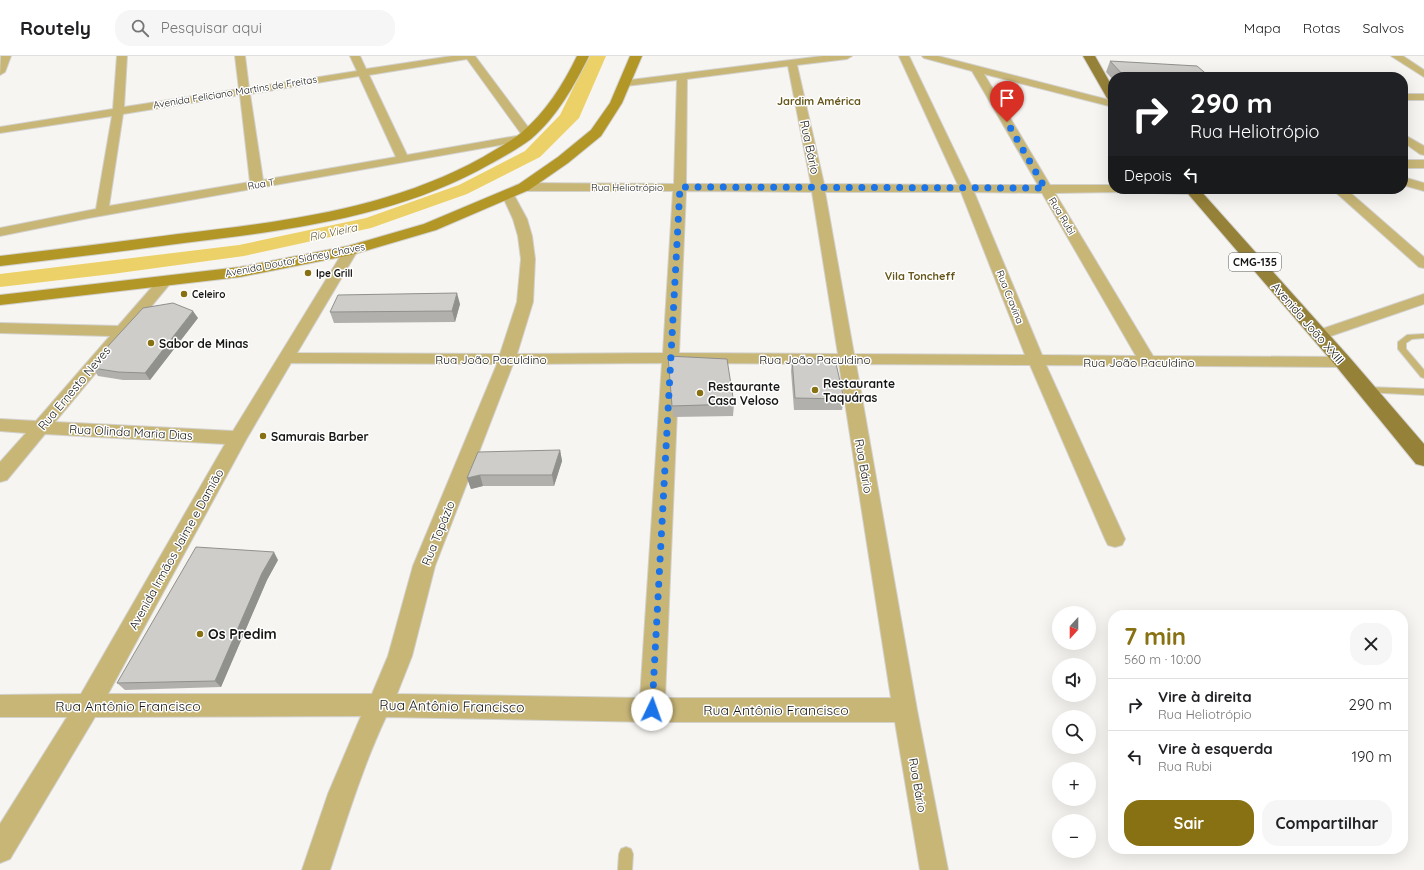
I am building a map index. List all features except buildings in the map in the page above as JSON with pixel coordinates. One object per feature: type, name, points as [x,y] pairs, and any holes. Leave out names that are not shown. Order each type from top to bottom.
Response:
[{"type":"main road","points":[[0,261],[281,225],[360,209],[411,194],[451,179],[485,163],[525,136],[548,115],[572,78],[583,56]]},
{"type":"main road","name":"Avenida Doutor Sidney Chaves","points":[[0,300],[240,272],[351,250],[430,227],[516,191],[563,160],[596,133],[616,103],[636,56]]},
{"type":"main road","points":[[1089,56],[1108,89]]},
{"type":"main road","name":"Avenida João XXIII","points":[[1196,194],[1343,362],[1424,458]]},
{"type":"street","points":[[0,72],[6,56]]},
{"type":"street","points":[[102,212],[118,108],[122,56]]},
{"type":"street","points":[[240,56],[257,185]]},
{"type":"street","points":[[355,56],[403,159]]},
{"type":"street","name":"Avenida Feliciano Martins de Freitas","points":[[0,125],[118,108],[445,56]]},
{"type":"street","points":[[470,56],[525,136]]},
{"type":"street","name":"Avenida Feliciano Martins de Freitas","points":[[362,70],[470,56]]},
{"type":"street","points":[[626,82],[847,56]]},
{"type":"street","name":"Rua Cravina","points":[[904,56],[966,188],[1036,361],[1115,539]]},
{"type":"street","points":[[927,56],[1108,103]]},
{"type":"street","points":[[1396,56],[1424,74]]},
{"type":"street","name":"Rua Bário","points":[[792,63],[818,187],[905,710],[934,870]]},
{"type":"street","name":"Rua Rubi","points":[[976,69],[1148,362]]},
{"type":"street","points":[[652,710],[680,187],[682,76]]},
{"type":"street","points":[[1408,97],[1424,97]]},
{"type":"street","name":"Avenida Feliciano Martins de Freitas","points":[[0,130],[118,108]]},
{"type":"street","name":"Rua T","points":[[0,232],[102,212],[525,136]]},
{"type":"street","points":[[1408,141],[1424,152]]},
{"type":"street","points":[[1408,164],[1424,164]]},
{"type":"street","points":[[1408,182],[1424,187]]},
{"type":"street","name":"Rua Heliotrópio","points":[[516,191],[680,187],[1108,189]]},
{"type":"street","name":"Rua Topázio","points":[[316,870],[341,794],[400,656],[424,566],[507,359],[525,302],[528,259],[516,191]]},
{"type":"street","points":[[1344,194],[1424,264]]},
{"type":"street","name":"Avenida Irmãos Jaime e Damião","points":[[0,849],[88,706],[238,438],[288,358],[351,250]]},
{"type":"street","name":"Rua Ernesto Neves","points":[[0,475],[164,282]]},
{"type":"street","points":[[1319,335],[1424,299]]},
{"type":"street","points":[[0,328],[122,331]]},
{"type":"street","name":"Rua João Paculdino","points":[[288,358],[670,358],[1343,362]]},
{"type":"street","name":"Rua Olinda Maria Dias","points":[[0,425],[238,438]]},
{"type":"street","name":"Rua Antônio Francisco","points":[[0,706],[379,705],[652,710],[905,710]]},
{"type":"lane","points":[[1424,336],[1410,337],[1402,342],[1402,349],[1424,375]]},
{"type":"lane","points":[[1366,390],[1424,392]]},
{"type":"lane","points":[[625,870],[626,854]]},
{"type":"water","name":"Rio Vieira","points":[[589,56],[606,56],[579,118],[540,157],[467,194],[371,228],[244,256],[112,274],[0,287],[0,274],[239,245],[366,218],[459,185],[525,151],[560,115]]},
{"type":"place","name":"Ipe Grill","points":[[308,273]]},
{"type":"place","name":"Celeiro","points":[[184,294]]},
{"type":"place","name":"Sabor de Minas","points":[[151,343]]},
{"type":"place","name":"Restaurante Taquáras","points":[[815,390]]},
{"type":"place","name":"Restaurante Casa Veloso","points":[[700,393]]},
{"type":"place","name":"Samurais Barber","points":[[263,436]]},
{"type":"place","name":"Os Predim","points":[[200,634]]},
{"type":"district","name":"Jardim América","points":[[819,101]]},
{"type":"district","name":"Vila Toncheff","points":[[920,276]]},
{"type":"route","points":[[652,710],[669,367],[680,187],[1045,188],[1007,122]]}]
